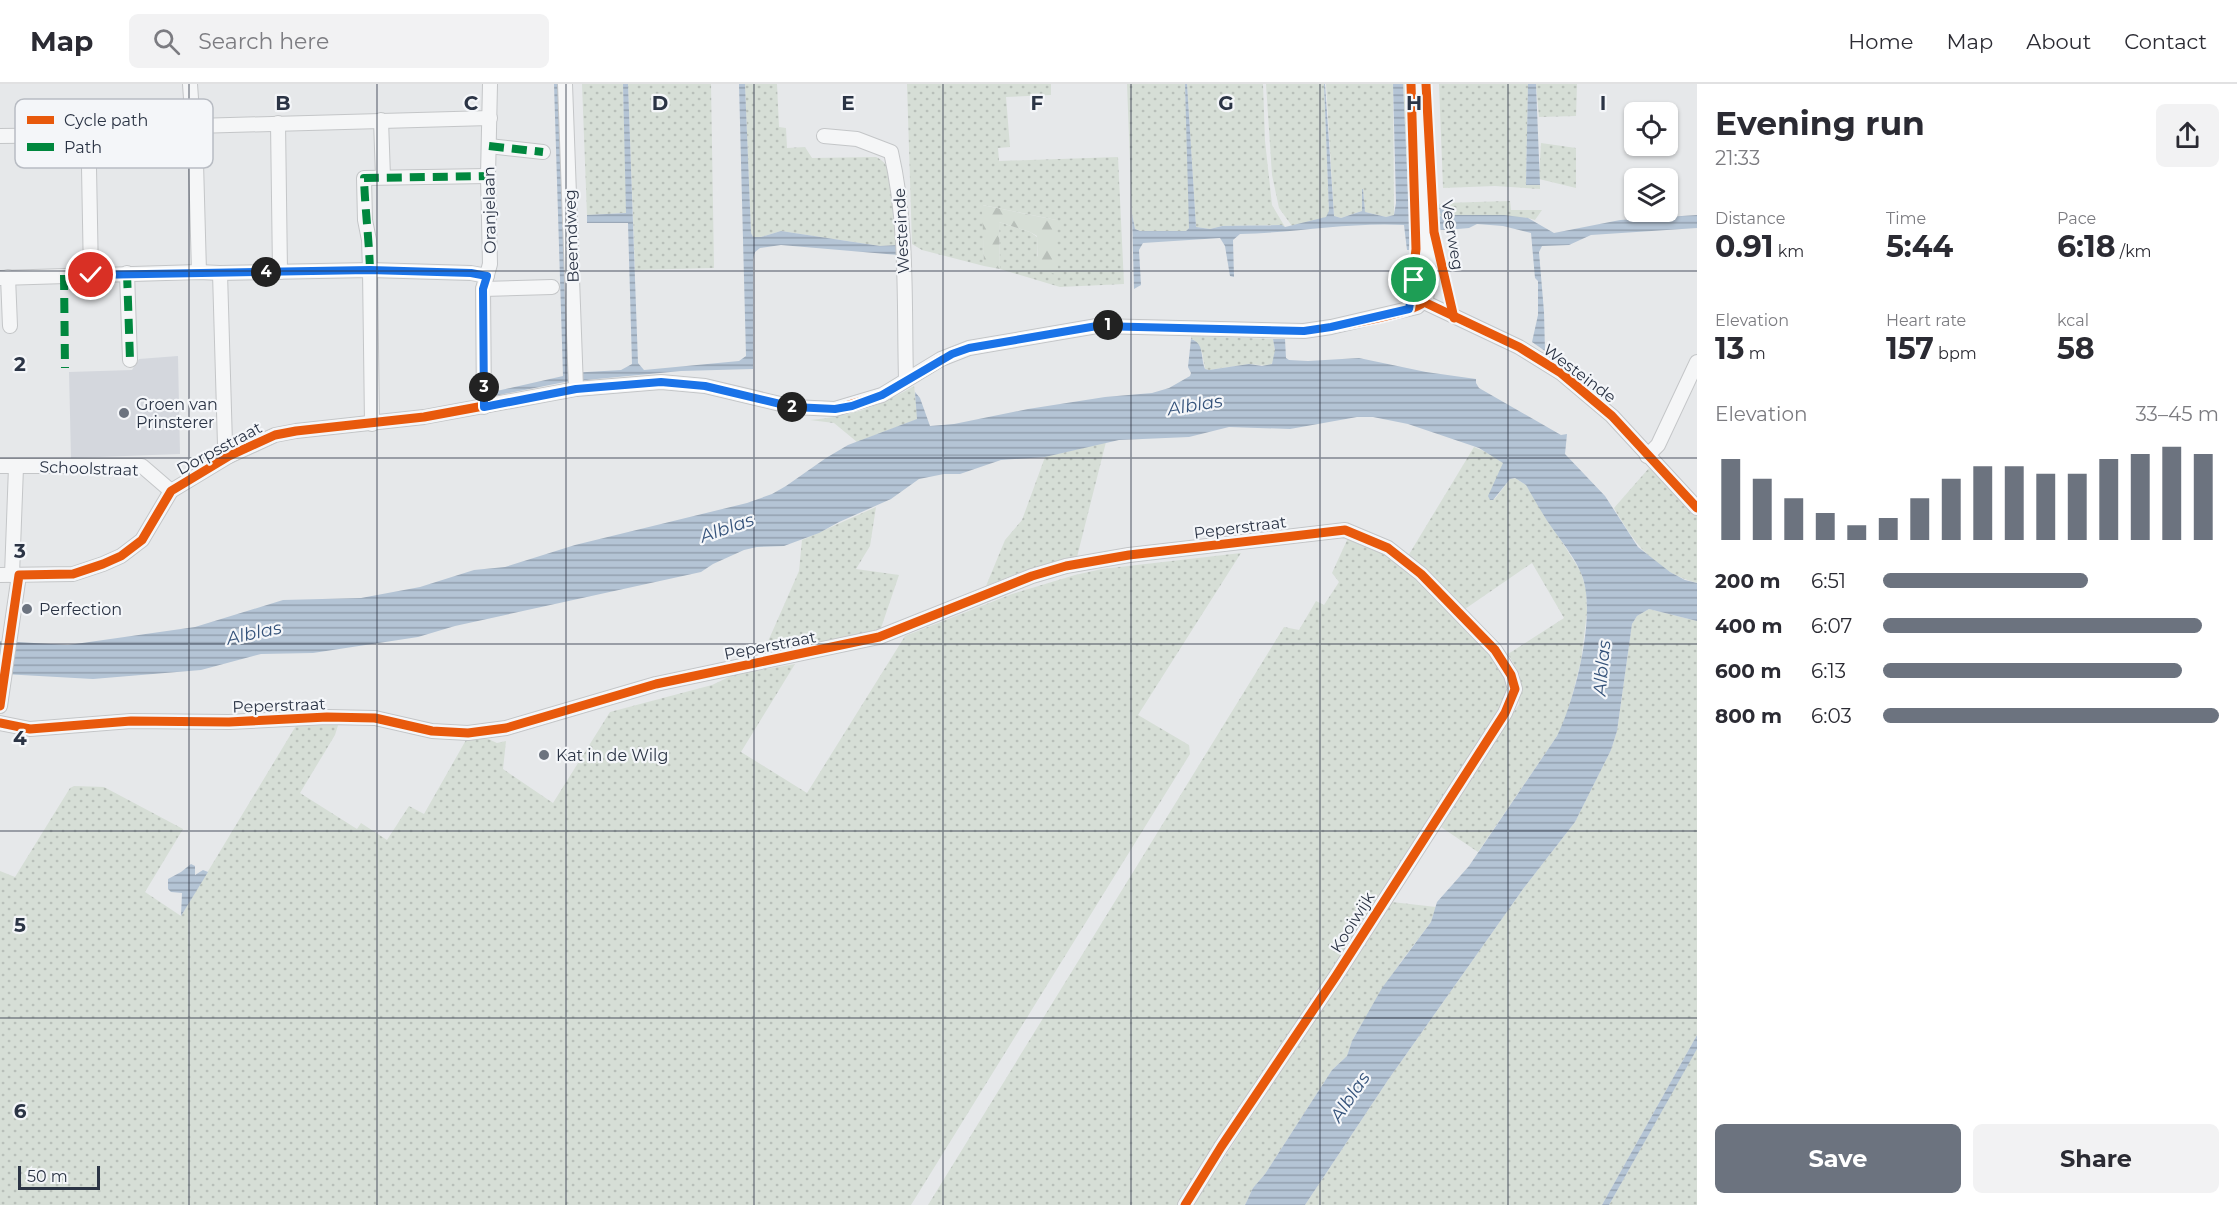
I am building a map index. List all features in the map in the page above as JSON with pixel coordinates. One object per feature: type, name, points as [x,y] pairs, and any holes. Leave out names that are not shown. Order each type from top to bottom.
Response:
[{"type":"street","points":[[190,84],[191,99]]},
{"type":"street","name":"Oranjelaan","points":[[484,407],[485,282],[490,264],[488,176],[490,84]]},
{"type":"street","name":"Beemdweg","points":[[565,84],[576,389]]},
{"type":"street","name":"Veerweg","points":[[1419,84],[1428,290],[1424,302]]},
{"type":"street","points":[[213,125],[490,118]]},
{"type":"street","points":[[381,120],[383,177]]},
{"type":"street","points":[[278,123],[280,272]]},
{"type":"street","name":"Westeinde","points":[[824,135],[857,139],[891,152],[898,183],[902,224],[906,380]]},
{"type":"street","points":[[0,136],[15,136]]},
{"type":"street","points":[[489,146],[543,152]]},
{"type":"street","points":[[88,168],[91,275]]},
{"type":"street","points":[[196,168],[199,272]]},
{"type":"street","points":[[372,424],[370,270],[364,178],[488,176]]},
{"type":"street","points":[[10,326],[4,278],[127,273],[370,270],[471,273],[485,282],[552,287]]},
{"type":"street","points":[[127,273],[130,360]]},
{"type":"street","points":[[220,273],[225,445],[229,456]]},
{"type":"street","points":[[576,389],[678,383],[705,386],[793,407],[835,409],[852,406],[882,395],[940,359],[969,348],[1097,326],[1304,331],[1394,313],[1417,307],[1424,302]]},
{"type":"street","name":"Westeinde","points":[[1424,302],[1519,347],[1560,373],[1612,416],[1697,508]]},
{"type":"street","points":[[1647,456],[1658,445],[1697,362]]},
{"type":"street","name":"Dorpsstraat","points":[[10,575],[73,574],[121,556],[142,540],[171,491],[229,456],[275,435],[372,424],[484,407],[576,389]]},
{"type":"street","name":"Schoolstraat","points":[[0,466],[142,466],[171,491]]},
{"type":"street","points":[[0,706],[11,636],[10,575],[16,466]]},
{"type":"street","name":"Peperstraat","points":[[0,723],[42,729],[131,721],[229,722],[327,717],[375,718],[432,730],[468,733],[506,728],[656,684],[879,637],[1032,576],[1066,566],[1129,555],[1345,530],[1388,548],[1413,568],[1495,650]]},
{"type":"street","name":"Kooiwijk","points":[[1185,1205],[1505,713],[1515,689],[1511,675],[1495,650]]},
{"type":"shaded area","name":"Groen van Prinsterer","points":[[178,356],[180,454],[71,458],[69,372],[132,370],[139,359]]},
{"type":"green space","points":[[582,84],[623,84],[627,213],[587,215]]},
{"type":"green space","points":[[628,84],[711,84],[714,268],[635,270]]},
{"type":"green space","points":[[745,84],[777,84],[779,127],[786,128],[787,148],[805,147],[812,158],[876,157],[883,162],[888,168],[893,184],[894,219],[898,221],[898,245],[880,246],[781,231],[753,237]]},
{"type":"green space","points":[[907,84],[1051,84],[1051,95],[1006,97],[1010,147],[998,148],[999,161],[1118,157],[1124,284],[1060,287],[1000,269],[999,222],[1030,232],[1037,237],[1037,257],[1056,220],[983,205],[984,266],[922,250],[912,244]]},
{"type":"green space","points":[[1127,84],[1185,84],[1191,220],[1186,231],[1147,233],[1135,229],[1132,214]]},
{"type":"green space","points":[[1187,84],[1263,84],[1265,141],[1272,205],[1285,227],[1282,225],[1222,226],[1210,229],[1196,227]]},
{"type":"green space","points":[[1266,84],[1324,84],[1329,211],[1327,217],[1292,226],[1279,208],[1272,175]]},
{"type":"green space","points":[[1326,84],[1393,84],[1394,215],[1386,217],[1365,212],[1363,189],[1362,211],[1341,218],[1334,216]]},
{"type":"green space","points":[[1403,84],[1409,84],[1414,215],[1409,213]]},
{"type":"green space","points":[[1439,84],[1528,84],[1526,185],[1540,185],[1540,189],[1495,186],[1443,188]]},
{"type":"green space","points":[[1536,84],[1577,84],[1576,116],[1539,117]]},
{"type":"green space","points":[[1541,143],[1576,148],[1576,188],[1539,179]]},
{"type":"green space","points":[[1510,201],[1511,210],[1542,210],[1535,220],[1452,215],[1447,207],[1441,216],[1435,217],[1435,206],[1443,203]]},
{"type":"green space","points":[[982,205],[1056,220],[1058,275],[1041,265],[1037,236],[999,222],[1000,269],[984,266]]},
{"type":"green space","points":[[1191,336],[1273,339],[1275,358],[1268,366],[1249,364],[1205,369],[1202,352]]},
{"type":"green space","points":[[914,386],[918,419],[857,442],[834,423],[810,420],[839,416],[864,409],[889,400]]},
{"type":"green space","points":[[1106,442],[1077,557],[1021,572],[986,586],[1005,540],[1022,520],[1045,457]]},
{"type":"green space","points":[[1474,447],[1491,454],[1503,463],[1494,500],[1510,479],[1515,478],[1526,485],[1581,572],[1586,590],[1587,612],[1581,661],[1566,719],[1557,736],[1478,852],[1441,827],[1519,704],[1520,675],[1508,654],[1564,618],[1532,563],[1465,609],[1408,556]]},
{"type":"green space","points":[[1649,468],[1697,515],[1697,583],[1669,572],[1658,564],[1638,544],[1614,508]]},
{"type":"green space","points":[[876,507],[870,546],[856,569],[899,575],[881,628],[860,635],[762,655],[799,571],[802,540]]},
{"type":"green space","points":[[1348,538],[1386,553],[1403,565],[1455,613],[1473,633],[1500,667],[1506,679],[1505,697],[1498,713],[1181,1205],[928,1205],[1284,627],[1299,630],[1316,601],[1324,605],[1339,582],[1332,573]]},
{"type":"green space","points":[[1241,553],[1138,715],[1189,745],[1190,754],[911,1205],[0,1205],[0,871],[15,877],[70,788],[74,786],[104,787],[183,829],[145,892],[181,916],[297,724],[339,722],[335,735],[300,793],[357,829],[361,823],[387,840],[409,806],[424,814],[466,740],[486,738],[497,743],[506,741],[503,769],[553,803],[610,712],[712,685],[733,675],[795,664],[741,752],[807,793],[905,636],[1012,594],[1075,575],[1102,569]]},
{"type":"green space","points":[[1649,609],[1697,621],[1697,1035],[1602,1205],[1305,1205],[1388,1080],[1523,889],[1575,822],[1611,750],[1617,731],[1632,624],[1637,616]]},
{"type":"green space","points":[[1392,902],[1436,907],[1431,922],[1400,963],[1361,1025],[1347,1056],[1332,1070],[1265,1174],[1253,1188],[1245,1205],[1193,1205]]},
{"type":"green space","points":[[1697,1049],[1697,1205],[1609,1205],[1693,1055]]},
{"type":"water","points":[[554,84],[559,84],[570,373],[621,370],[632,364],[628,223],[587,223],[587,215],[626,213],[623,84],[628,84],[638,363],[644,370],[739,361],[746,356],[739,84],[745,84],[753,237],[781,231],[880,246],[898,245],[898,255],[781,245],[760,248],[755,252],[753,259],[753,369],[681,371],[565,382],[494,396],[492,392],[563,376]]},
{"type":"water","points":[[1185,84],[1187,84],[1196,227],[1210,229],[1222,226],[1282,225],[1285,227],[1326,217],[1329,211],[1324,84],[1334,216],[1341,218],[1362,211],[1362,189],[1365,212],[1386,217],[1394,215],[1396,203],[1393,84],[1403,84],[1409,213],[1411,215],[1438,217],[1441,216],[1439,208],[1447,206],[1452,215],[1504,215],[1528,218],[1554,233],[1620,220],[1624,220],[1624,222],[1678,222],[1678,216],[1697,215],[1697,228],[1591,235],[1569,245],[1542,246],[1539,252],[1545,351],[1532,342],[1538,315],[1538,281],[1535,278],[1531,233],[1503,226],[1477,224],[1469,228],[1446,230],[1410,228],[1409,250],[1407,250],[1404,225],[1363,225],[1240,234],[1233,240],[1234,277],[1230,276],[1225,246],[1220,238],[1143,243],[1139,250],[1141,285],[1134,289],[1132,214],[1135,229],[1140,231],[1186,231],[1189,228]]},
{"type":"water","points":[[1528,84],[1536,84],[1540,185],[1526,185]]},
{"type":"water","name":"Alblas","points":[[1191,339],[1198,344],[1205,369],[1209,370],[1249,364],[1262,366],[1272,364],[1275,350],[1273,339],[1285,339],[1286,358],[1289,360],[1359,358],[1426,372],[1476,379],[1479,388],[1561,435],[1567,434],[1565,454],[1605,496],[1638,547],[1670,572],[1697,583],[1697,621],[1649,609],[1637,616],[1632,624],[1617,731],[1611,750],[1575,822],[1523,889],[1388,1080],[1305,1205],[1245,1205],[1253,1188],[1265,1174],[1332,1070],[1347,1056],[1352,1041],[1382,988],[1431,922],[1437,902],[1469,866],[1557,736],[1577,678],[1586,630],[1587,607],[1585,587],[1580,571],[1526,485],[1515,478],[1510,479],[1493,500],[1490,500],[1488,496],[1503,463],[1479,448],[1408,424],[1373,417],[1357,417],[1290,429],[1229,427],[1189,437],[1119,440],[1045,457],[1001,460],[960,474],[944,474],[919,479],[891,499],[819,533],[784,546],[744,550],[701,572],[455,626],[418,637],[313,653],[261,654],[201,670],[93,679],[3,674],[0,680],[0,641],[68,645],[195,627],[283,600],[361,598],[420,587],[474,570],[505,567],[575,545],[747,503],[786,486],[848,445],[917,419],[915,392],[920,398],[930,426],[954,424],[1105,397],[1152,393],[1169,388],[1190,376],[1188,367]]},
{"type":"water","points":[[191,864],[195,866],[195,875],[203,870],[208,872],[181,916],[182,893],[171,892],[168,889],[168,879]]},
{"type":"water","points":[[1697,1035],[1697,1049],[1609,1205],[1602,1205]]},
{"type":"marked path","points":[[489,146],[543,152]]},
{"type":"marked path","points":[[370,270],[364,178],[488,176]]},
{"type":"marked path","points":[[127,273],[130,360]]},
{"type":"marked path","points":[[64,275],[65,368]]},
{"type":"cycle path","points":[[1409,309],[1416,249],[1411,84]]},
{"type":"cycle path","points":[[1426,84],[1434,232],[1454,318]]},
{"type":"cycle path","points":[[0,706],[19,575],[73,574],[121,556],[142,540],[171,491],[229,456],[275,435],[424,417],[576,389],[661,382],[705,386],[793,407],[835,409],[882,395],[941,359],[969,348],[1097,326],[1304,331],[1386,316],[1424,302],[1519,347],[1561,373],[1612,416],[1697,508]]},
{"type":"cycle path","points":[[0,723],[30,729],[131,721],[229,722],[327,717],[375,718],[432,731],[468,733],[506,728],[656,684],[879,637],[1032,576],[1066,566],[1129,555],[1345,530],[1388,548],[1421,574],[1495,650],[1511,675],[1515,689],[1505,713],[1185,1205]]},
{"type":"place","name":"Groen van Prinsterer","points":[[124,413]]},
{"type":"place","name":"Perfection","points":[[27,609]]},
{"type":"place","name":"Kat in de Wilg","points":[[544,755]]},
{"type":"route","points":[[91,275],[370,270],[471,273],[487,276],[483,289],[484,407],[576,389],[661,382],[705,386],[793,407],[813,409],[852,406],[882,395],[940,359],[969,348],[1097,326],[1279,332],[1331,327],[1409,309],[1414,280]]}]
